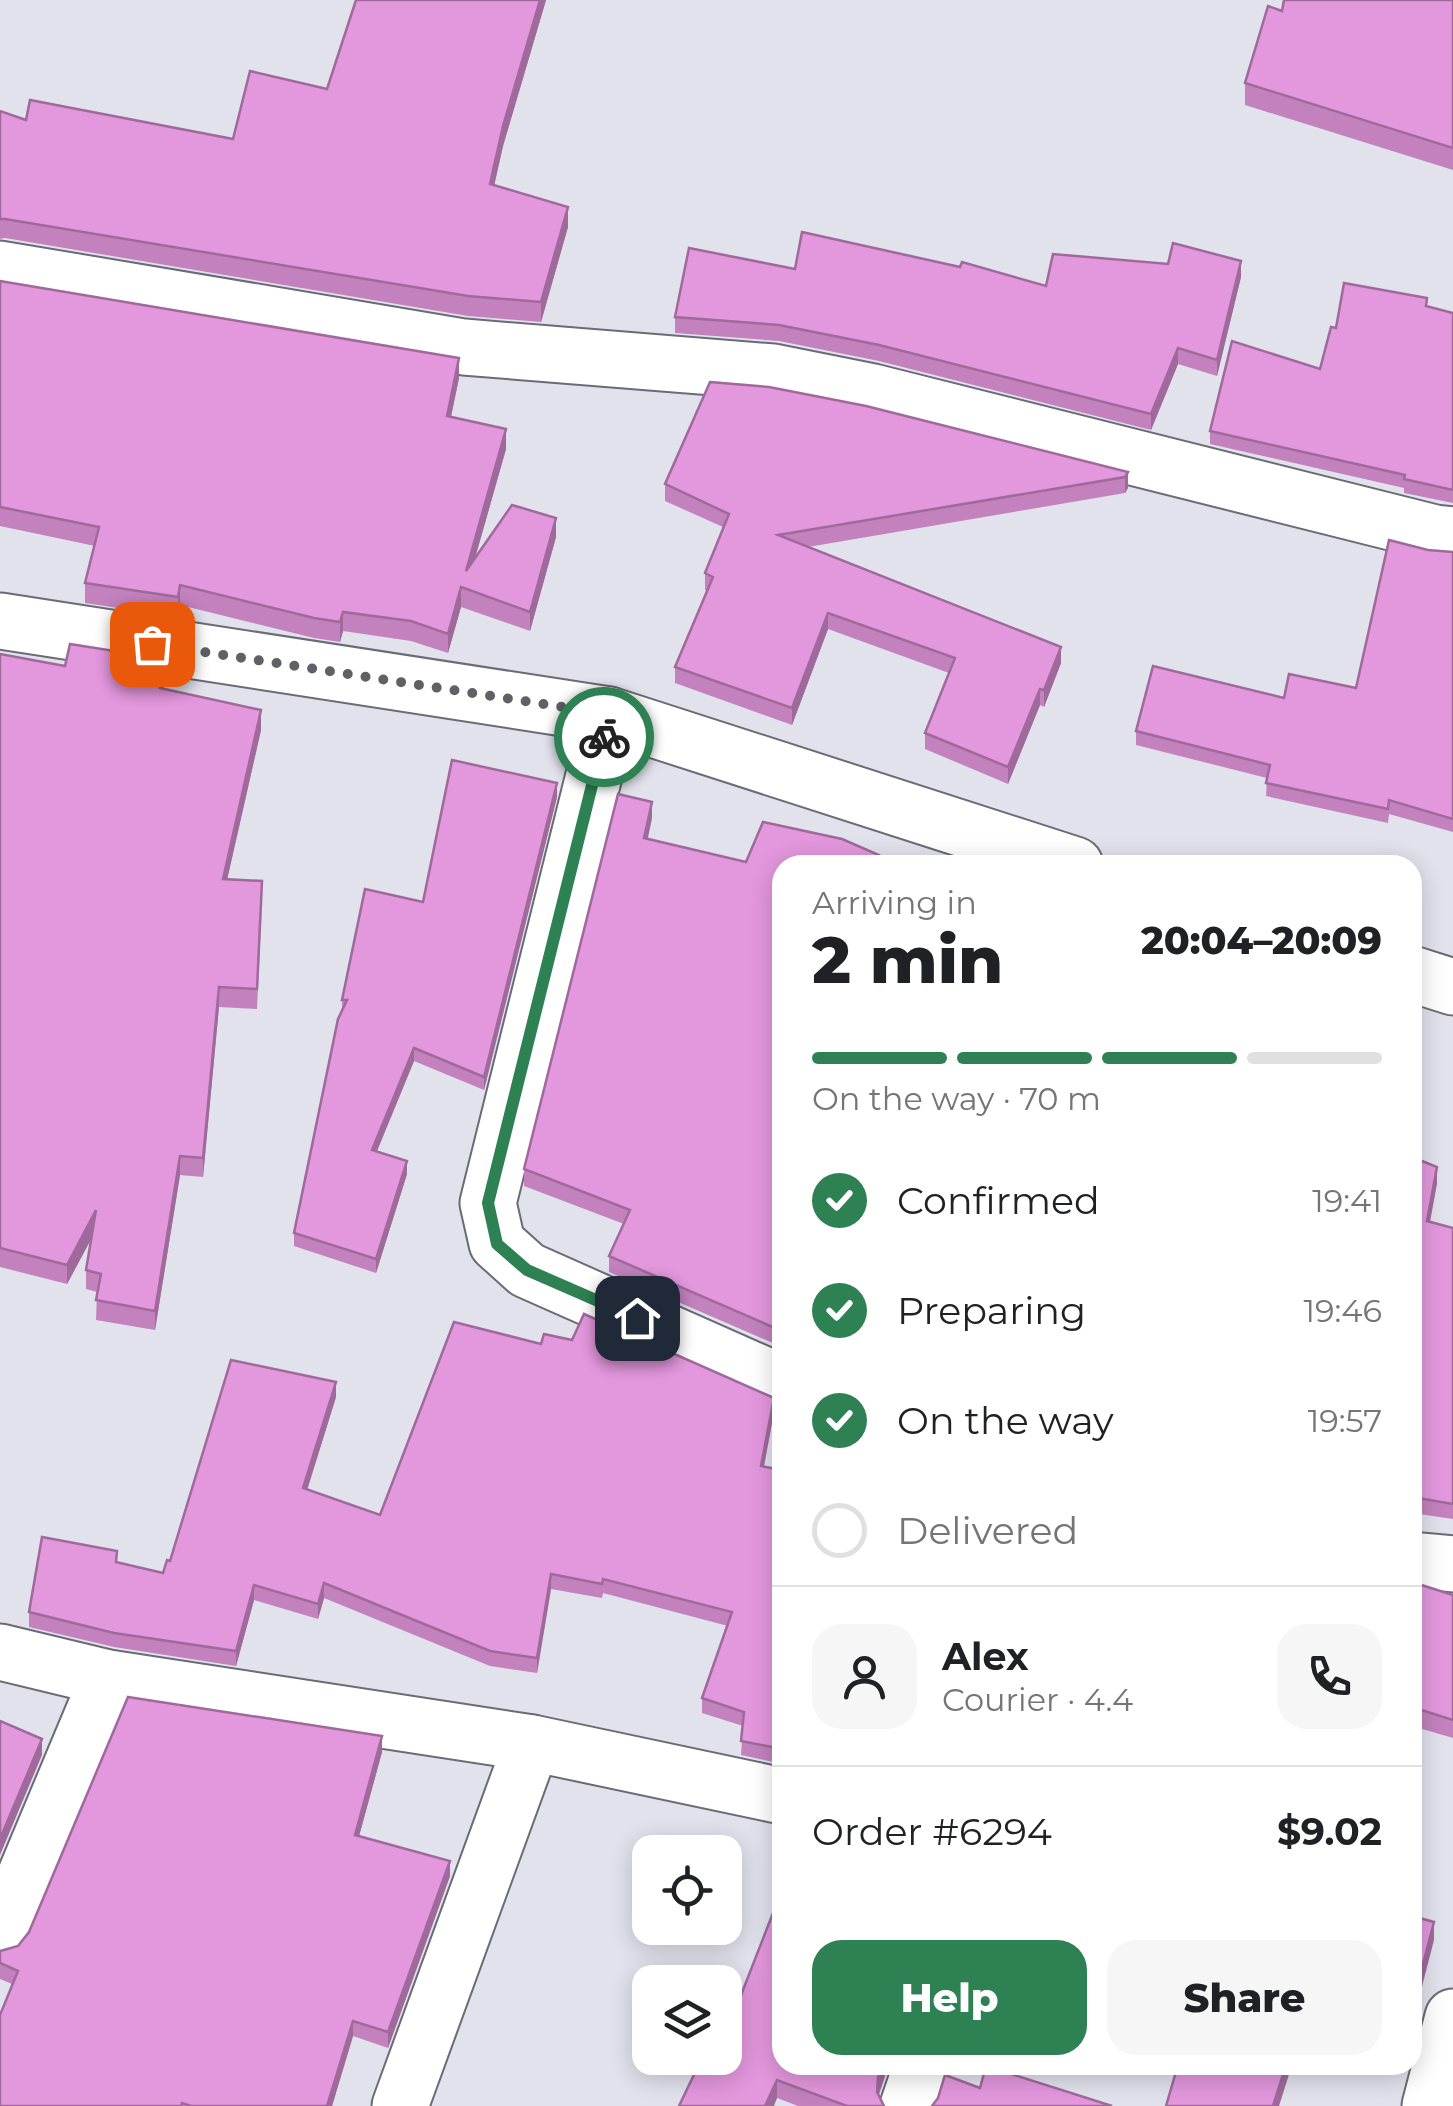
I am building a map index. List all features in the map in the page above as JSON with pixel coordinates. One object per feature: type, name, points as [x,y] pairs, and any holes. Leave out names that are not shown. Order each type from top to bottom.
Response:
[{"type":"street","points":[[0,269],[464,347],[773,372],[873,392],[1453,535]]},
{"type":"street","points":[[0,621],[609,714],[1044,855]]},
{"type":"street","points":[[609,714],[488,1203],[497,1244],[527,1270],[772,1380]]},
{"type":"street","points":[[1422,977],[1453,987]]},
{"type":"street","points":[[1422,1561],[1453,1564]]},
{"type":"street","points":[[0,1652],[108,1678],[532,1743],[772,1794]]},
{"type":"street","points":[[0,1936],[108,1678]]},
{"type":"street","points":[[400,2106],[532,1743]]},
{"type":"street","points":[[1430,2106],[1453,2018]]},
{"type":"street","points":[[908,2106],[919,2075]]},
{"type":"building","points":[[356,0],[540,0],[490,184],[568,207],[541,302],[468,296],[0,219],[0,111],[26,120],[30,100],[233,139],[250,71],[327,89]]},
{"type":"building","points":[[1284,0],[1453,0],[1453,148],[1245,83],[1268,6],[1282,11]]},
{"type":"building","points":[[802,232],[960,267],[962,262],[1046,286],[1053,254],[1168,264],[1173,243],[1241,261],[1217,360],[1178,348],[1151,414],[879,345],[779,325],[675,317],[689,248],[795,269]]},
{"type":"building","points":[[0,281],[459,358],[447,416],[506,429],[466,571],[512,505],[556,518],[530,612],[461,587],[448,634],[411,621],[343,612],[340,622],[314,618],[180,585],[178,597],[85,583],[99,527],[0,507]]},
{"type":"building","points":[[1344,283],[1427,298],[1426,306],[1453,313],[1453,490],[1404,479],[1405,475],[1210,431],[1232,341],[1320,369],[1331,327],[1336,328]]},
{"type":"building","points":[[710,382],[769,387],[866,406],[1128,472],[1125,477],[778,535],[1061,647],[1008,767],[925,733],[955,658],[828,613],[792,708],[675,667],[713,577],[705,573],[729,514],[665,484]]},
{"type":"building","points":[[1389,540],[1453,552],[1453,819],[1389,800],[1388,809],[1266,783],[1270,765],[1136,731],[1153,666],[1284,698],[1289,674],[1356,688]]},
{"type":"building","points":[[70,644],[165,659],[160,688],[261,710],[223,879],[262,881],[257,989],[219,987],[203,1158],[180,1156],[155,1311],[96,1300],[101,1274],[86,1270],[96,1210],[67,1265],[0,1248],[0,654],[65,666]]},
{"type":"building","points":[[452,760],[557,783],[484,1077],[414,1048],[372,1150],[407,1161],[376,1259],[294,1233],[338,1019],[347,1000],[342,1000],[365,889],[423,902]]},
{"type":"building","points":[[618,794],[652,802],[644,838],[746,862],[763,822],[842,839],[879,855],[772,855],[772,1327],[609,1256],[630,1210],[524,1169]]},
{"type":"building","points":[[1422,1161],[1437,1167],[1427,1221],[1453,1228],[1453,1504],[1422,1499]]},
{"type":"building","points":[[584,1314],[772,1397],[761,1466],[772,1468],[772,1747],[741,1741],[744,1712],[702,1698],[732,1612],[603,1579],[602,1584],[551,1574],[537,1658],[490,1651],[324,1583],[318,1604],[254,1585],[236,1651],[114,1633],[29,1612],[42,1537],[117,1551],[116,1562],[163,1573],[167,1560],[170,1561],[231,1360],[336,1382],[303,1488],[380,1515],[454,1322],[541,1344],[544,1334],[572,1340]]},
{"type":"building","points":[[1422,1585],[1453,1595],[1453,1720],[1422,1710]]},
{"type":"building","points":[[128,1697],[382,1736],[355,1835],[450,1861],[388,2032],[353,2021],[327,2106],[0,2106],[0,2015],[18,1971],[0,1963],[0,1951],[18,1946],[29,1932]]},
{"type":"building","points":[[0,1721],[42,1739],[0,1839]]},
{"type":"building","points":[[772,1916],[772,2075],[879,2075],[877,2092],[884,2106],[847,2106],[777,2080],[765,2106],[679,2106],[694,2075],[742,2075],[742,1993]]},
{"type":"building","points":[[1422,1919],[1434,1922],[1422,1968]]},
{"type":"building","points":[[945,2075],[980,2088],[984,2075],[1014,2075],[1112,2106],[932,2106]]},
{"type":"building","points":[[1175,2075],[1283,2075],[1273,2106],[1166,2106]]},
{"type":"way so far","points":[[152,644],[609,714],[604,737]]},
{"type":"route","points":[[604,737],[488,1203],[497,1244],[527,1270],[637,1318]]}]
